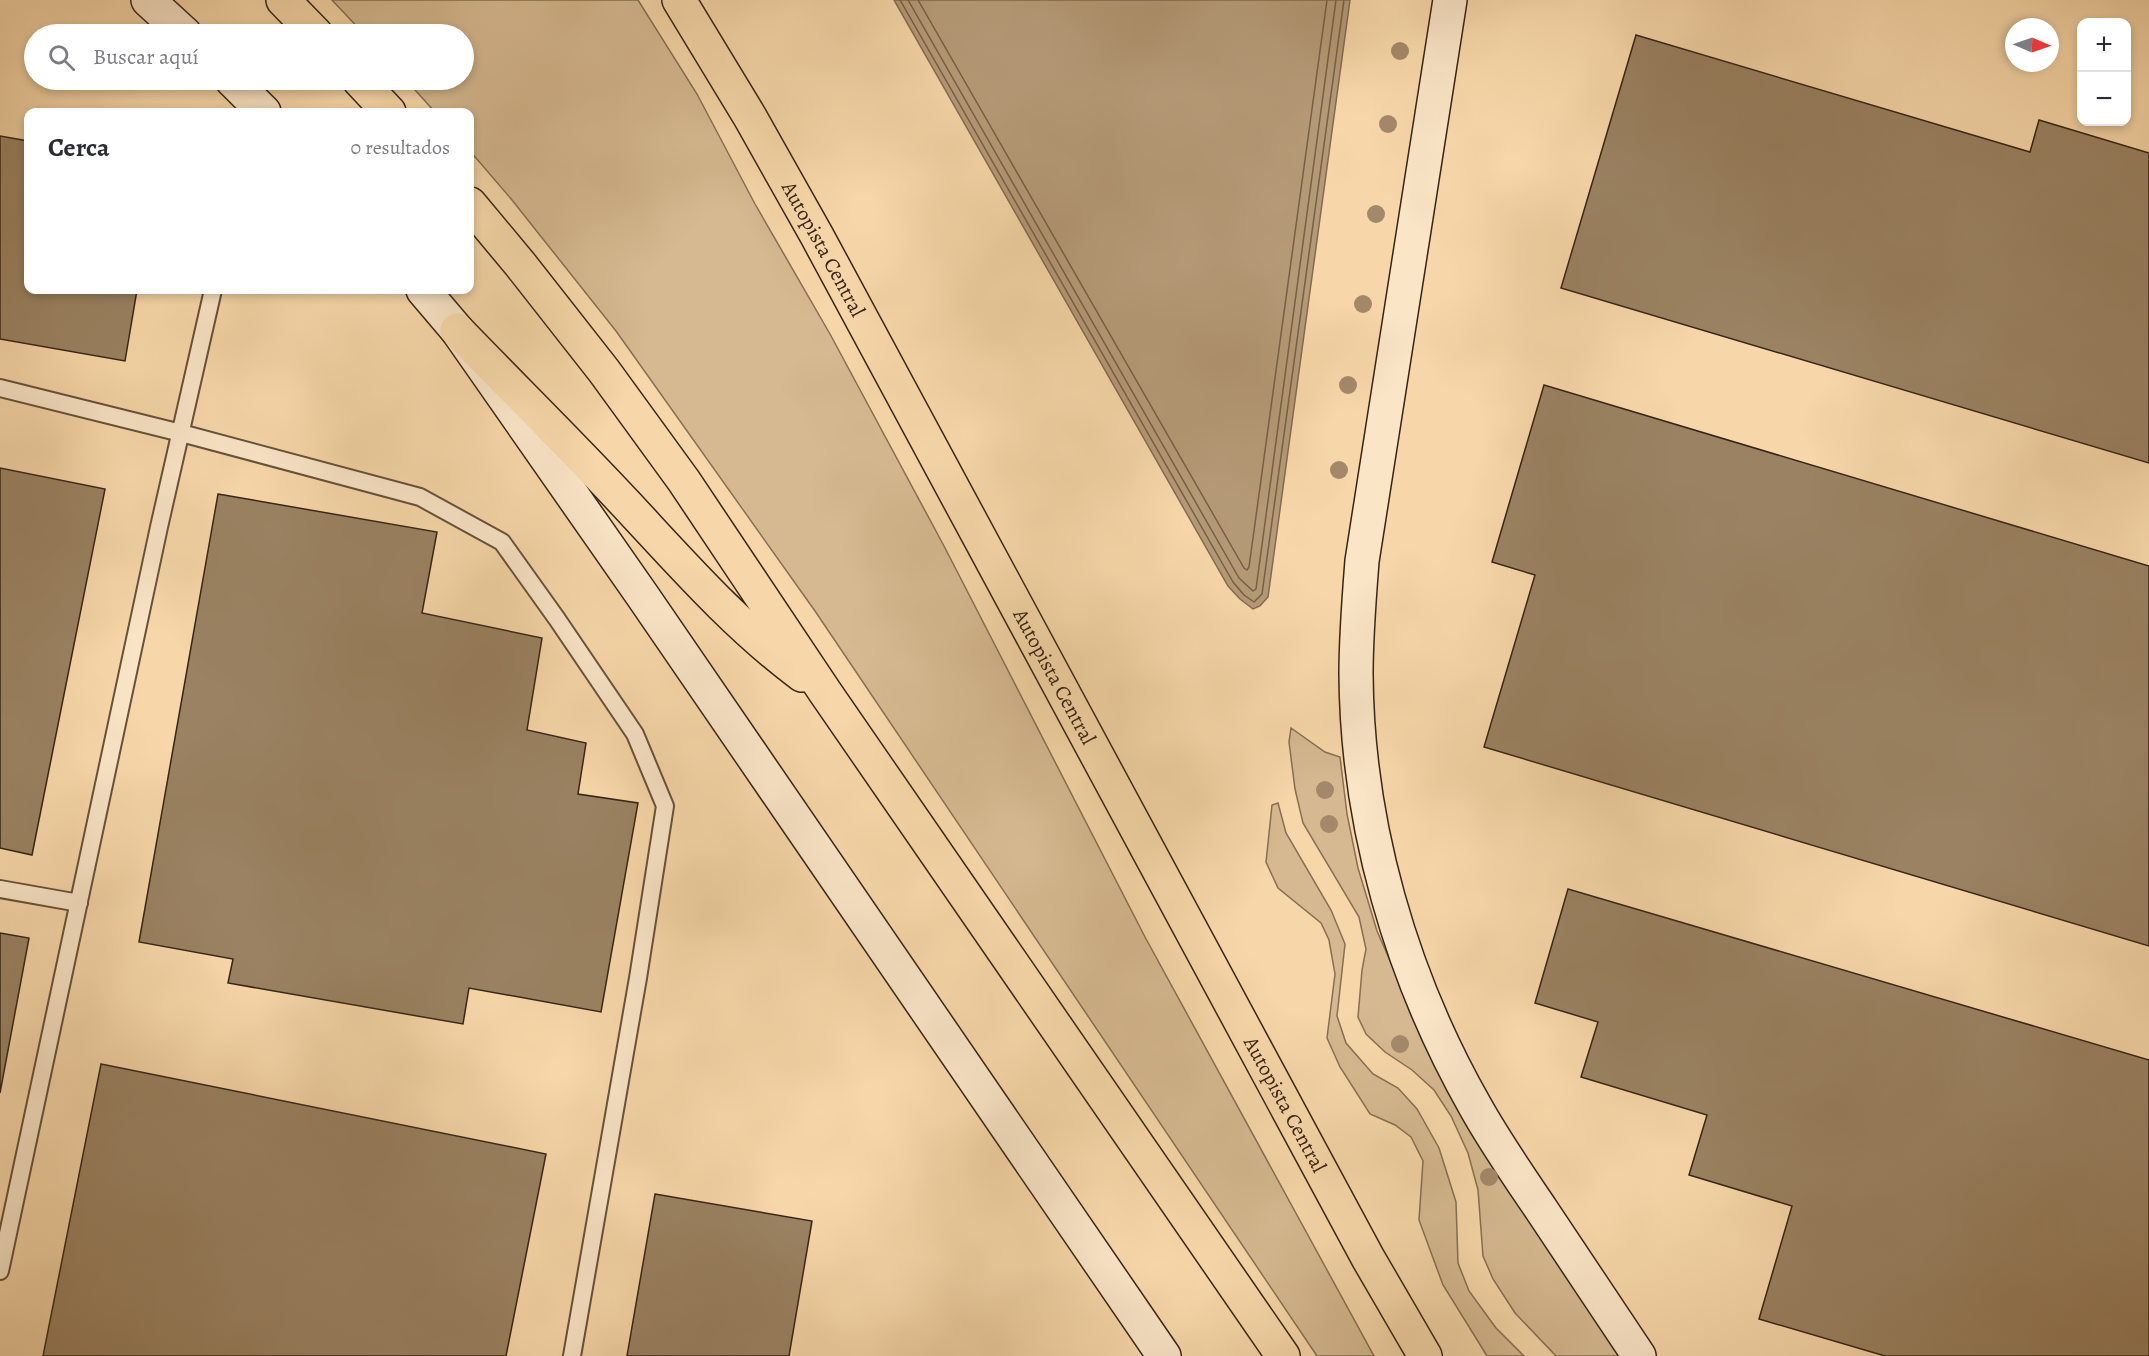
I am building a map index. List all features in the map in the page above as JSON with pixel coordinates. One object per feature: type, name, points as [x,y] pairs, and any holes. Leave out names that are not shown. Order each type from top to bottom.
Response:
[{"type":"highway","points":[[283,0],[306,24]]},
{"type":"highway","name":"Autopista Central","points":[[679,0],[750,117],[817,236],[1368,1258],[1425,1356]]},
{"type":"highway","points":[[368,90],[385,108]]},
{"type":"highway","points":[[474,209],[604,371],[684,482],[825,692],[1283,1356]]},
{"type":"highway","points":[[457,330],[721,604],[788,664],[825,692]]},
{"type":"street","points":[[148,0],[174,24]]},
{"type":"street","points":[[1450,0],[1362,561],[1357,618],[1356,675],[1366,794],[1377,854],[1393,915],[1413,974],[1442,1041],[1475,1107],[1639,1356]]},
{"type":"street","points":[[426,294],[457,330],[642,595],[1164,1356]]},
{"type":"lane","points":[[0,1271],[159,527],[212,294]]},
{"type":"lane","points":[[0,388],[181,433],[420,497],[502,542],[635,734],[665,806],[638,978],[572,1356]]},
{"type":"lane","points":[[0,889],[79,903]]},
{"type":"shaded area","points":[[332,0],[638,0],[697,94],[755,204],[830,334],[944,546],[1145,937],[1374,1356],[1317,1356],[815,611],[616,331],[474,156],[474,108],[431,108],[415,90],[474,90],[474,24],[355,24]]},
{"type":"shaded area","points":[[1291,728],[1325,752],[1340,757],[1347,814],[1358,868],[1377,931],[1426,1042],[1624,1356],[1556,1356],[1515,1313],[1493,1279],[1483,1256],[1478,1190],[1468,1153],[1451,1116],[1434,1090],[1412,1070],[1385,1052],[1366,1034],[1358,1017],[1366,949],[1359,917],[1303,823],[1295,789],[1289,742]]},
{"type":"shaded area","points":[[1278,803],[1286,833],[1331,910],[1345,944],[1337,1016],[1346,1043],[1373,1074],[1398,1088],[1417,1109],[1439,1148],[1456,1202],[1458,1263],[1469,1291],[1496,1328],[1524,1356],[1487,1356],[1443,1285],[1419,1220],[1423,1161],[1411,1137],[1395,1125],[1370,1114],[1340,1067],[1327,1038],[1335,974],[1329,940],[1321,923],[1278,888],[1266,862],[1272,805]]},
{"type":"water","points":[[894,0],[1350,0],[1268,597],[1260,606],[1253,609],[1228,586]]},
{"type":"building","points":[[1636,35],[2030,152],[2039,120],[2149,153],[2149,463],[1561,288]]},
{"type":"building","points":[[0,136],[24,140],[24,294],[136,294],[125,361],[0,339]]},
{"type":"building","points":[[1544,385],[2149,566],[2149,946],[1484,747],[1535,575],[1492,562]]},
{"type":"building","points":[[0,468],[105,489],[32,855],[0,848]]},
{"type":"building","points":[[218,494],[437,532],[422,613],[542,638],[527,730],[586,743],[578,794],[638,803],[601,1012],[469,988],[463,1024],[228,983],[233,959],[139,942]]},
{"type":"building","points":[[1568,889],[2149,1060],[2149,1356],[1885,1356],[1759,1319],[1792,1206],[1689,1175],[1707,1115],[1581,1077],[1598,1022],[1535,1003]]},
{"type":"building","points":[[0,933],[29,938],[0,1093]]},
{"type":"building","points":[[101,1064],[546,1154],[506,1356],[43,1356]]},
{"type":"building","points":[[655,1194],[812,1221],[789,1356],[627,1356]]}]
